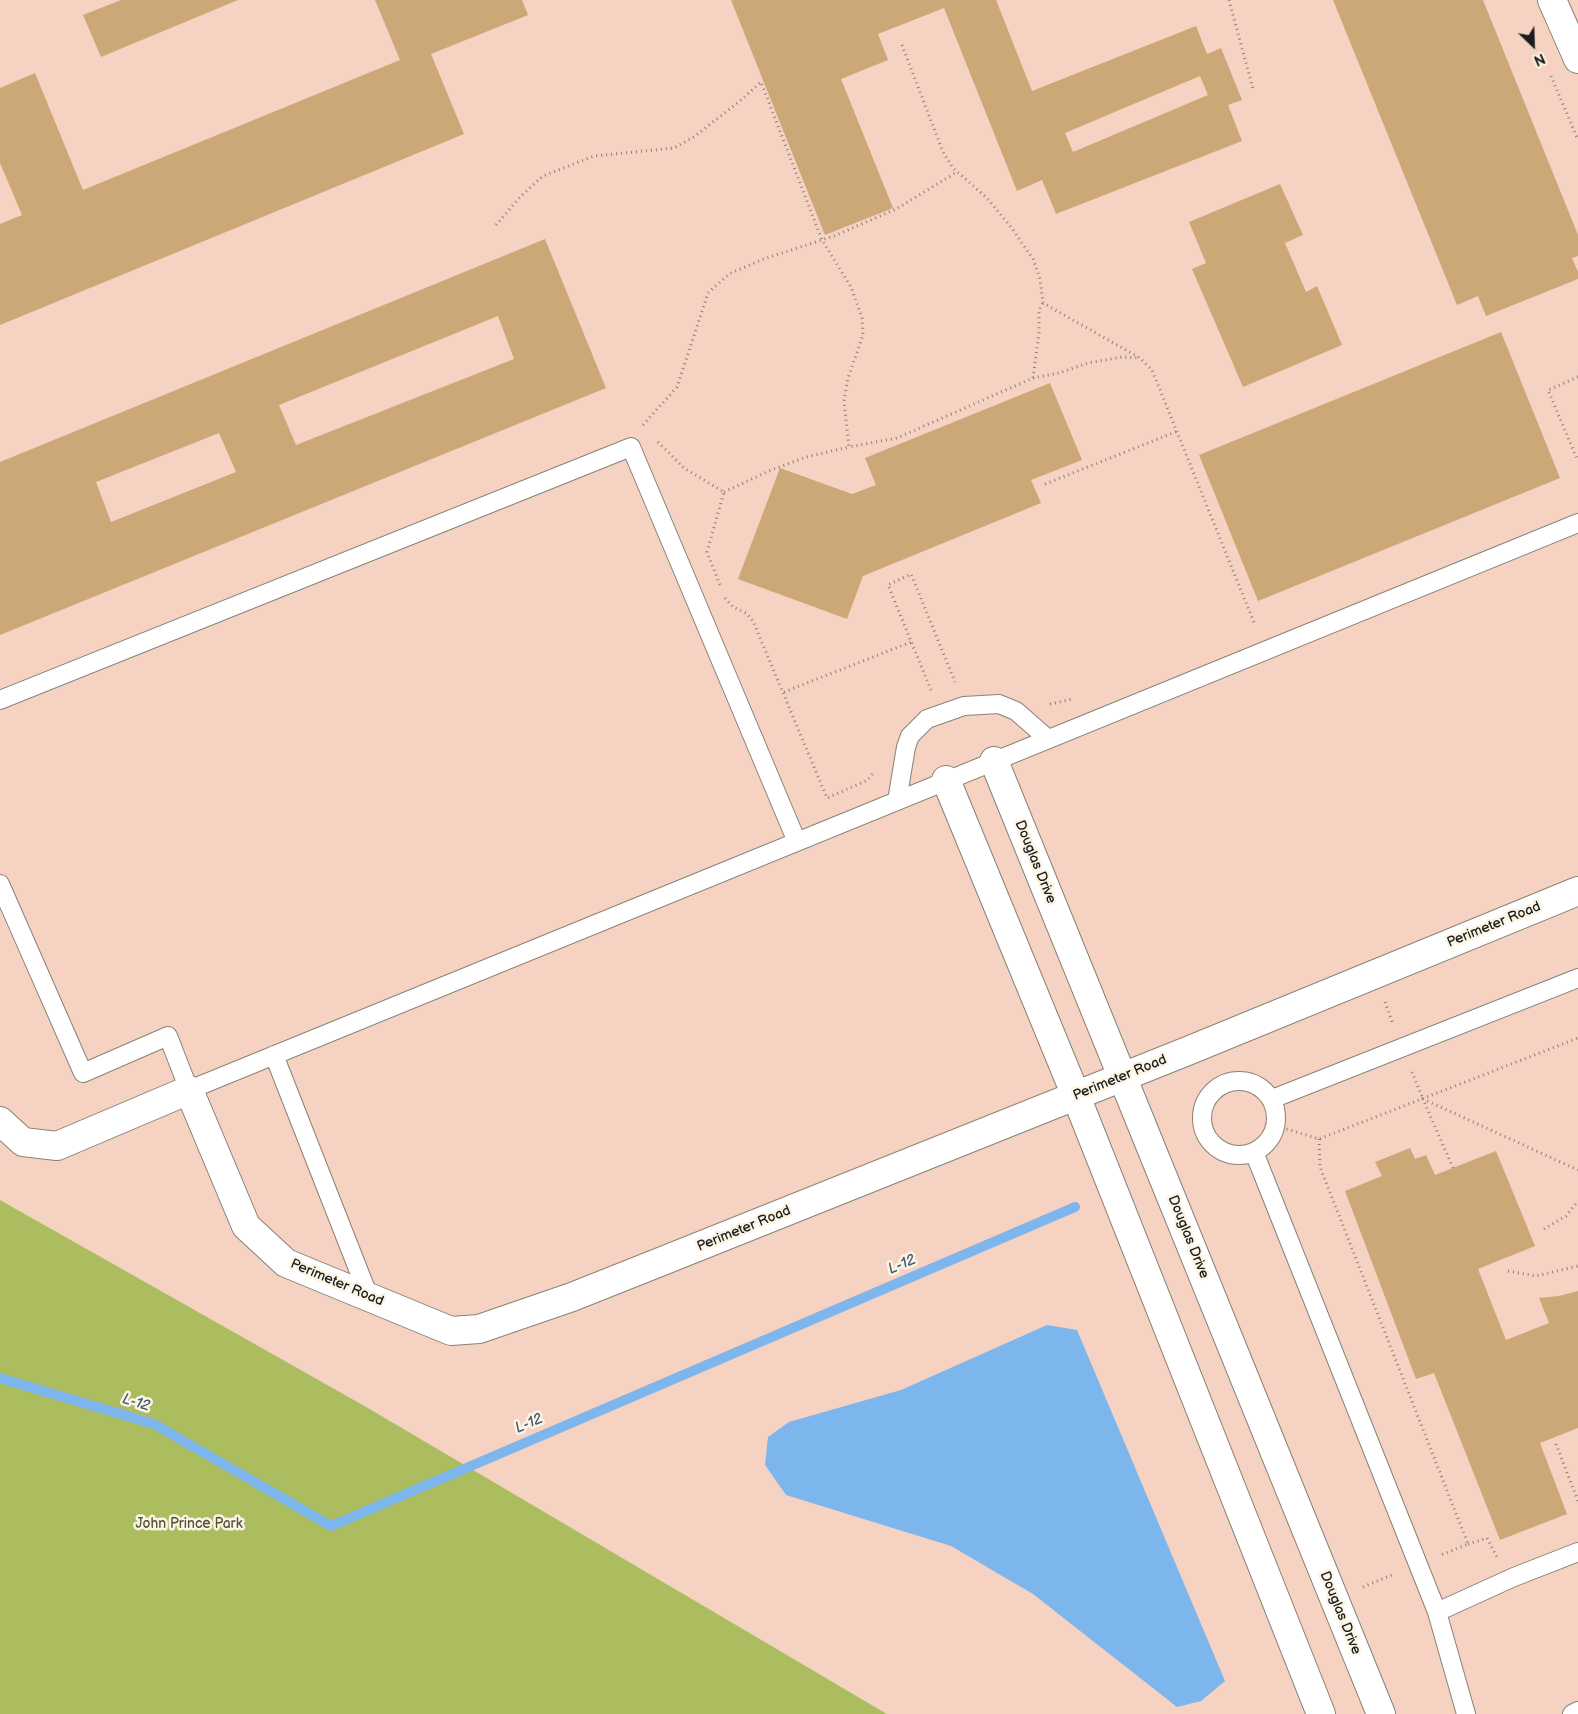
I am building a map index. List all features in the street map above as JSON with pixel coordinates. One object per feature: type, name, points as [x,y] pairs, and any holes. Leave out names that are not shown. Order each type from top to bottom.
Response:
[{"type":"street","points":[[1564,14],[1578,58]]},
{"type":"street","name":"Douglas Drive","points":[[994,761],[1381,1714]]},
{"type":"street","points":[[946,780],[1076,1096],[1321,1714]]},
{"type":"street","name":"Perimeter Road","points":[[189,1090],[246,1226],[286,1263],[450,1331],[479,1329],[572,1298],[1076,1096],[1578,891]]},
{"type":"street","points":[[0,1120],[23,1142],[57,1146],[189,1090]]},
{"type":"lane","points":[[0,700],[631,447],[797,842]]},
{"type":"lane","points":[[0,884],[83,1073],[168,1036],[189,1090],[1578,522]]},
{"type":"lane","points":[[897,801],[906,747],[910,736],[927,720],[964,706],[999,704],[1016,711],[1048,739]]},
{"type":"lane","points":[[1272,1099],[1578,978]]},
{"type":"lane","points":[[274,1055],[369,1297]]},
{"type":"lane","points":[[1241,1080],[1253,1083],[1264,1089],[1272,1099],[1275,1108],[1273,1124],[1271,1137],[1264,1146],[1254,1152],[1242,1155],[1230,1154],[1218,1149],[1209,1141],[1203,1130],[1202,1118],[1205,1100],[1218,1086],[1230,1081],[1241,1080]]},
{"type":"lane","points":[[1254,1152],[1437,1612],[1466,1714]]},
{"type":"lane","points":[[1437,1612],[1514,1577],[1578,1552]]},
{"type":"lane","points":[[1572,1714],[1578,1712]]},
{"type":"path","points":[[1229,0],[1253,89]]},
{"type":"path","points":[[902,45],[943,152],[953,168],[987,198],[1011,227],[1033,260],[1040,279],[1043,303],[1039,310],[1039,333],[1033,378]]},
{"type":"path","points":[[496,225],[521,196],[543,176],[594,156],[674,148],[694,138],[761,82],[822,240],[851,286],[862,318],[863,335],[848,378],[844,401],[849,447]]},
{"type":"path","points":[[638,422],[642,426],[677,387],[708,293],[729,274],[761,260],[822,240],[896,209],[957,172]]},
{"type":"path","points":[[1043,303],[1140,358],[1152,370],[1255,625],[1247,628]]},
{"type":"path","points":[[879,764],[868,780],[827,798],[753,621],[746,612],[733,606],[726,600],[707,552],[724,492],[769,471],[806,457],[897,438],[1033,378],[1059,373],[1088,363],[1122,357],[1140,358]]},
{"type":"path","points":[[1578,378],[1548,390],[1578,461]]},
{"type":"path","points":[[1045,484],[1178,431]]},
{"type":"path","points":[[656,440],[684,468],[724,492]]},
{"type":"path","points":[[939,689],[932,692],[888,584],[911,574],[955,682]]},
{"type":"path","points":[[783,692],[911,642]]},
{"type":"path","points":[[947,686],[955,682],[964,681]]},
{"type":"path","points":[[1044,701],[1051,705],[1073,699]]},
{"type":"path","points":[[1273,1124],[1319,1139],[1578,1038]]},
{"type":"path","points":[[1423,1100],[1453,1168]]},
{"type":"path","points":[[1423,1100],[1578,1170]]},
{"type":"path","points":[[1319,1139],[1320,1167],[1468,1544],[1356,1590]]},
{"type":"path","points":[[1544,1229],[1566,1216],[1578,1201]]},
{"type":"path","points":[[1508,1272],[1536,1276],[1578,1266]]},
{"type":"path","points":[[1556,1444],[1578,1501]]},
{"type":"shaded area","points":[[0,0],[1578,0],[1578,1714],[887,1714],[368,1408],[0,1200]]},
{"type":"green space","name":"John Prince Park","points":[[0,1200],[368,1408],[887,1714],[0,1714]]},
{"type":"water","points":[[1047,1325],[1077,1330],[1225,1681],[1201,1701],[1177,1707],[1033,1594],[951,1546],[786,1495],[765,1465],[768,1437],[789,1422],[901,1390]]},
{"type":"building","points":[[121,0],[238,0],[101,57],[83,15]]},
{"type":"building","points":[[375,0],[522,0],[528,15],[431,54],[464,134],[0,325],[0,224],[22,215],[0,163],[0,88],[35,73],[83,190],[400,60]]},
{"type":"building","points":[[731,0],[996,0],[1032,91],[1196,26],[1207,54],[1221,48],[1242,100],[1228,105],[1242,141],[1056,214],[1042,180],[1017,191],[944,8],[878,34],[888,60],[841,79],[893,208],[825,235]],"holes":[[[1200,76],[1208,95],[1073,152],[1065,133]]]},
{"type":"building","points":[[1333,0],[1483,0],[1578,235],[1578,256],[1572,258],[1578,272],[1578,279],[1486,316],[1478,296],[1457,305]]},
{"type":"building","points":[[1280,184],[1303,235],[1285,243],[1306,292],[1317,286],[1342,345],[1243,387],[1192,269],[1206,263],[1189,222]]},
{"type":"building","points":[[545,239],[606,388],[0,635],[0,462]],"holes":[[[498,316],[514,359],[296,445],[279,405]],[[219,433],[236,472],[111,522],[96,482]]]},
{"type":"building","points":[[1501,332],[1560,478],[1258,601],[1199,455]]},
{"type":"building","points":[[1050,383],[1082,460],[1031,480],[1041,503],[863,576],[847,619],[738,579],[780,468],[852,494],[876,485],[865,458]]},
{"type":"building","points":[[1410,1148],[1415,1159],[1426,1155],[1435,1175],[1496,1151],[1535,1246],[1478,1269],[1506,1340],[1549,1323],[1539,1298],[1559,1296],[1578,1291],[1578,1428],[1540,1443],[1567,1514],[1500,1540],[1434,1373],[1416,1379],[1345,1191],[1382,1176],[1375,1162]]},
{"type":"waterway","name":"L-12","points":[[0,1378],[154,1424],[331,1526],[1075,1207]]}]
